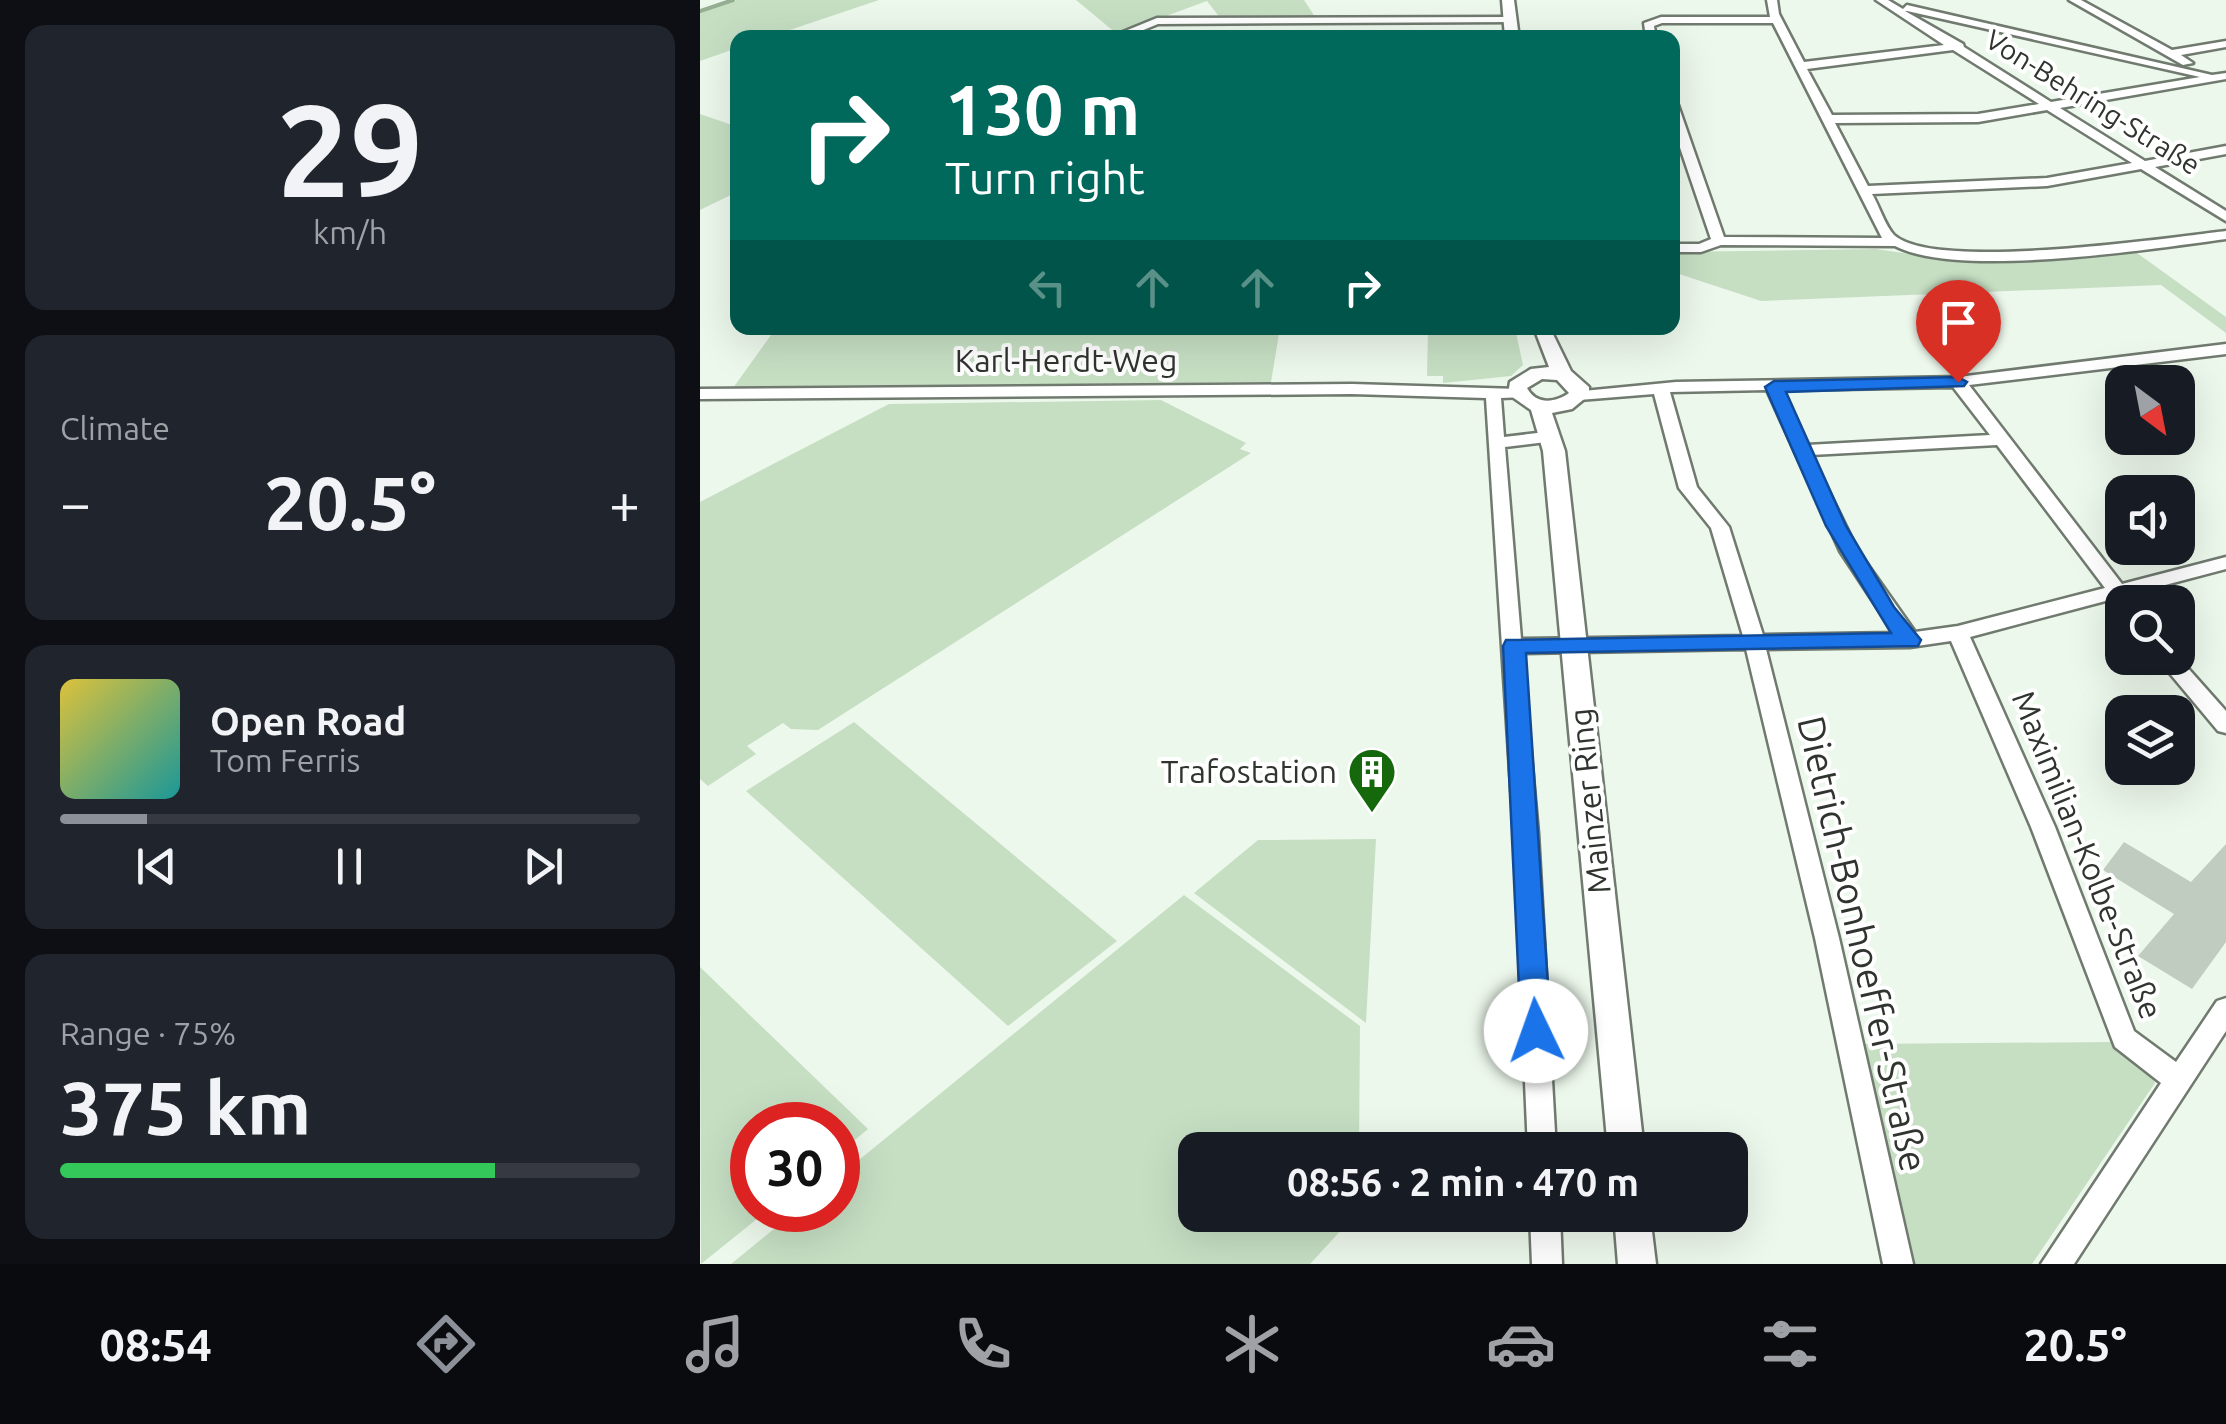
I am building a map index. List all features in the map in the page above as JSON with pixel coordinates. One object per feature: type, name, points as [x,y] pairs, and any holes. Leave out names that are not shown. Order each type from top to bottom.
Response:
[{"type":"street","points":[[1508,0],[1511,30]]},
{"type":"street","points":[[1772,0],[1777,20],[1898,245]]},
{"type":"street","points":[[1872,0],[2223,78]]},
{"type":"street","name":"Von-Behring-Straße","points":[[1881,0],[2226,217]]},
{"type":"street","points":[[2074,0],[2223,78]]},
{"type":"street","points":[[1134,30],[1157,21],[1510,20]]},
{"type":"street","points":[[1649,30],[1648,26],[1661,20],[1777,20]]},
{"type":"street","points":[[1368,30],[1369,22]]},
{"type":"street","points":[[1246,30],[1248,23]]},
{"type":"street","points":[[2172,54],[2226,44]]},
{"type":"street","points":[[1801,66],[1958,46]]},
{"type":"street","points":[[2130,57],[2166,63],[2174,60],[2172,54]]},
{"type":"street","points":[[1829,119],[1970,119],[2223,78]]},
{"type":"street","points":[[1680,131],[1719,241]]},
{"type":"street","points":[[1866,190],[2047,182],[2226,150]]},
{"type":"street","points":[[1680,248],[1706,247],[1719,241],[1898,245],[1934,254],[2078,252],[2226,235]]},
{"type":"street","name":"Mainzer Ring","points":[[1525,383],[1540,335]]},
{"type":"street","name":"Mainzer Ring","points":[[1544,335],[1563,393],[1550,444],[1575,644],[1624,1132]]},
{"type":"street","points":[[1525,383],[1563,393],[1958,382],[2064,372],[2226,348]]},
{"type":"street","points":[[1958,382],[2112,585]]},
{"type":"street","points":[[1525,383],[1563,393]]},
{"type":"street","name":"Karl-Herdt-Weg","points":[[700,394],[1433,391],[1525,383]]},
{"type":"street","points":[[1774,387],[1842,536],[1885,611],[1910,640]]},
{"type":"street","name":"Dietrich-Bonhoeffer-Straße","points":[[1651,388],[1688,488],[1720,527],[1754,640],[1827,938],[1898,1264]]},
{"type":"street","name":"Mainzer Ring","points":[[1493,399],[1514,646],[1541,1132]]},
{"type":"street","points":[[1800,450],[2000,440]]},
{"type":"street","points":[[1498,443],[1550,444]]},
{"type":"street","points":[[2157,585],[2226,564]]},
{"type":"street","points":[[1514,646],[1910,640],[2105,600]]},
{"type":"street","name":"Maximilian-Kolbe-Straße","points":[[1958,633],[2043,827],[2124,1039],[2180,1081]]},
{"type":"street","points":[[2182,675],[2226,725]]},
{"type":"street","points":[[2056,1264],[2226,1009]]},
{"type":"street","points":[[1546,1232],[1548,1264]]},
{"type":"street","points":[[1634,1232],[1637,1264]]},
{"type":"green space","points":[[737,0],[879,0],[790,30],[730,30],[730,50],[700,61],[700,12]]},
{"type":"green space","points":[[1076,0],[1304,0],[1317,20],[1221,19],[1207,1],[1128,30],[1112,30]]},
{"type":"green space","points":[[700,114],[730,124],[730,195],[700,210]]},
{"type":"green space","points":[[1876,249],[1944,259],[2137,253],[2226,317],[2226,333],[2161,285],[1761,301],[1680,274],[1680,252]]},
{"type":"green space","points":[[771,335],[1279,335],[1271,382],[733,388]]},
{"type":"green space","points":[[1428,335],[1517,335],[1523,365],[1511,376],[1443,383],[1443,376],[1427,376]]},
{"type":"green space","points":[[1161,400],[1246,443],[1240,449],[1251,453],[818,730],[791,729],[783,723],[747,746],[756,754],[708,786],[700,779],[700,502],[889,404]]},
{"type":"green space","points":[[854,722],[1117,941],[1008,1026],[746,791]]},
{"type":"green space","points":[[1376,839],[1366,1023],[1194,893],[1258,840]]},
{"type":"green space","points":[[1184,895],[1360,1026],[1359,1132],[1178,1132],[1178,1232],[1339,1232],[1310,1264],[731,1264],[770,1232],[860,1232],[860,1159]]},
{"type":"green space","points":[[700,967],[840,1102],[730,1102],[730,1232],[741,1232],[701,1264]]},
{"type":"green space","points":[[2112,1042],[2149,1066],[2155,1083],[2032,1264],[1915,1264],[1861,1044]]},
{"type":"building","points":[[2124,842],[2191,882],[2226,844],[2226,942],[2192,989],[2138,956],[2174,914],[2103,870]]},
{"type":"waterway","points":[[700,11],[733,0]]},
{"type":"place","name":"Trafostation","points":[[1372,814]]},
{"type":"route","points":[[1536,1031],[1514,646],[1910,640],[1885,611],[1836,526],[1774,387],[1958,382]]}]
